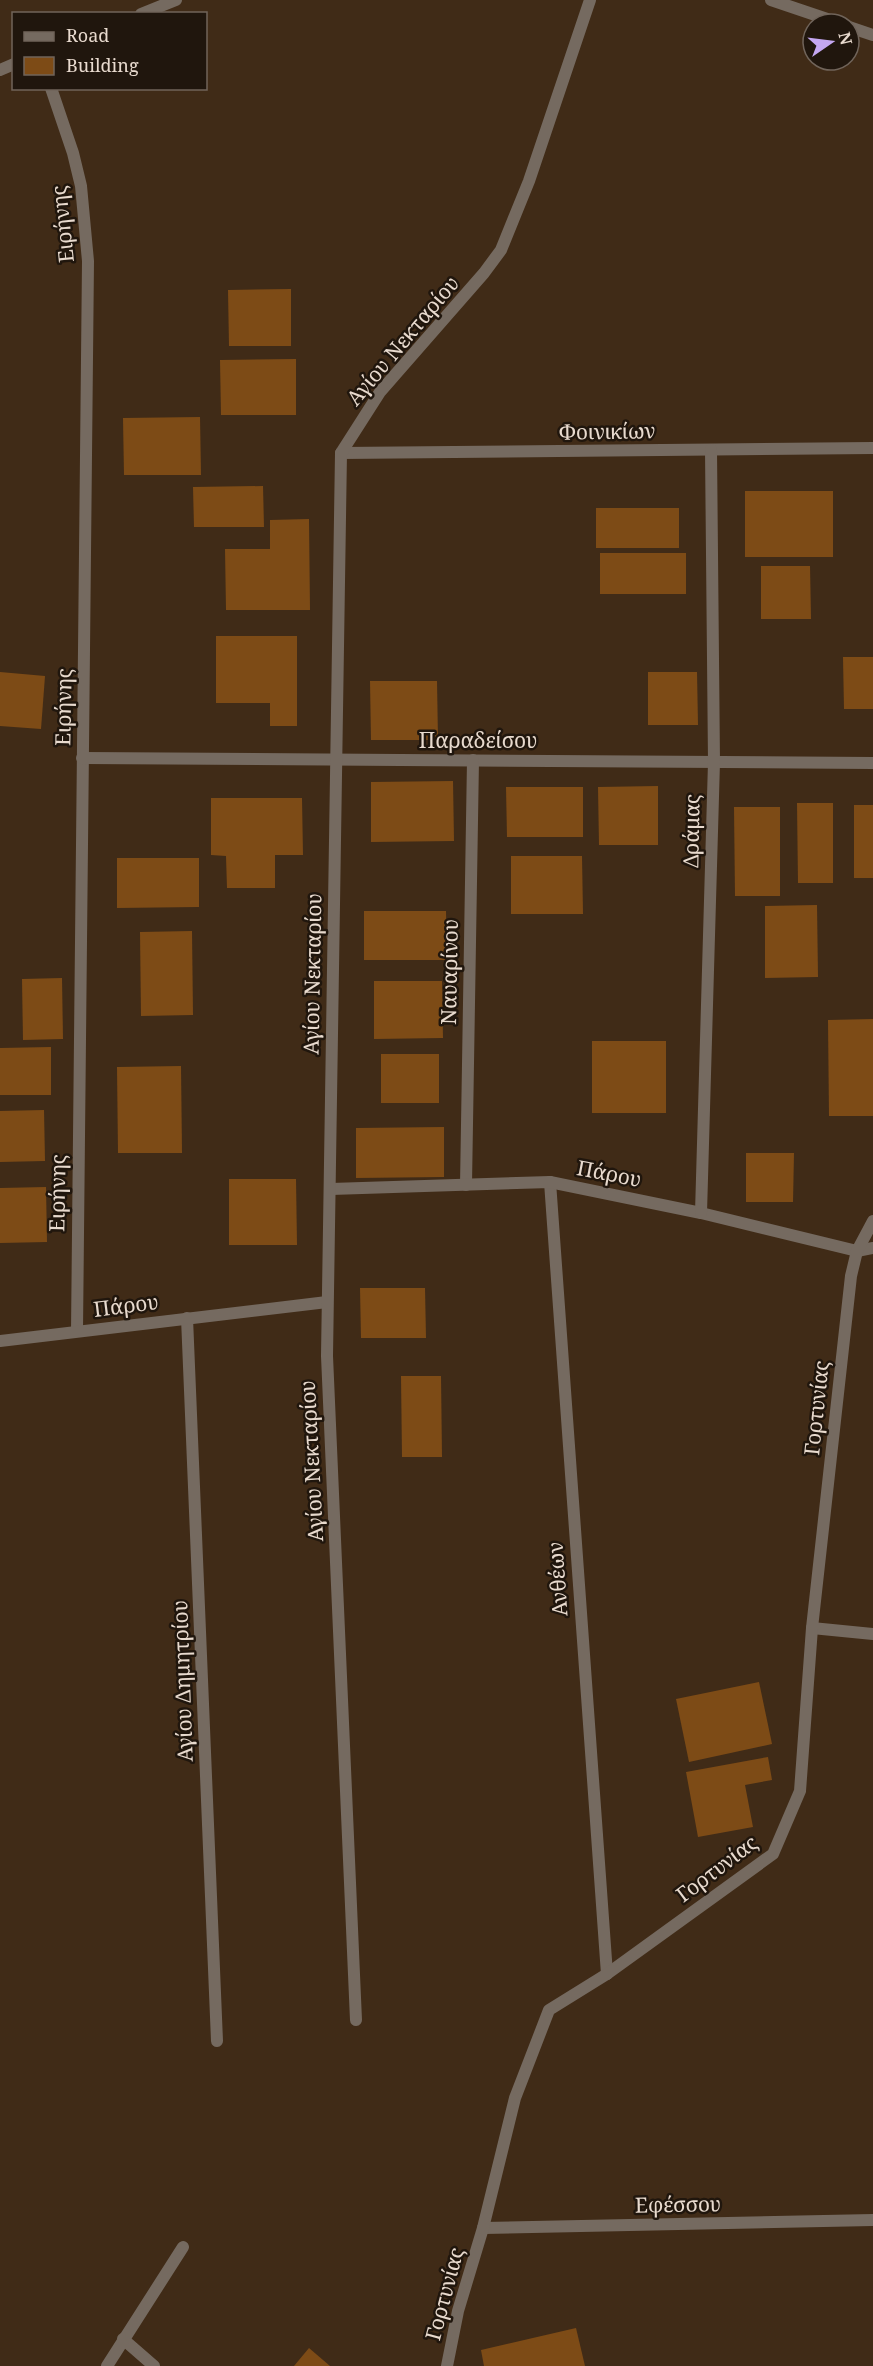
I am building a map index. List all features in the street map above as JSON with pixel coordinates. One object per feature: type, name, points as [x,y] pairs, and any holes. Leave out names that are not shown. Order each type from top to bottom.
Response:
[{"type":"street","points":[[146,12],[176,0]]},
{"type":"street","name":"Αγίου Νεκταρίου","points":[[356,2020],[327,1356],[341,453],[380,392],[484,273],[501,250],[529,181],[590,0]]},
{"type":"street","points":[[771,0],[806,12]]},
{"type":"street","name":"Ειρήνης","points":[[52,90],[73,153],[81,186],[88,261],[77,1331]]},
{"type":"street","name":"Φοινικίων","points":[[341,453],[873,448]]},
{"type":"street","name":"Δράμας","points":[[701,1213],[714,762],[711,450]]},
{"type":"street","name":"Παραδείσου","points":[[82,758],[873,763]]},
{"type":"street","name":"Ναυαρίνου","points":[[466,1185],[473,760]]},
{"type":"street","name":"Πάρου","points":[[331,1189],[550,1182],[701,1213],[857,1251],[873,1248]]},
{"type":"street","name":"Ανθέων","points":[[550,1182],[607,1974]]},
{"type":"street","name":"Γορτυνίας","points":[[447,2366],[458,2311],[483,2228],[515,2098],[549,2010],[607,1974],[773,1854],[800,1791],[812,1628],[851,1276],[857,1251],[873,1221]]},
{"type":"street","name":"Πάρου","points":[[0,1341],[327,1302]]},
{"type":"street","name":"Αγίου Δημητρίου","points":[[188,1318],[217,2041]]},
{"type":"street","points":[[812,1628],[873,1634]]},
{"type":"street","name":"Εφέσσου","points":[[483,2228],[873,2220]]},
{"type":"street","points":[[107,2366],[183,2247]]},
{"type":"street","points":[[123,2340],[154,2366]]},
{"type":"building","points":[[291,289],[291,346],[229,346],[228,290]]},
{"type":"building","points":[[296,359],[296,415],[221,415],[220,360]]},
{"type":"building","points":[[200,417],[201,475],[124,475],[123,418]]},
{"type":"building","points":[[263,486],[264,527],[194,527],[193,487]]},
{"type":"building","points":[[745,491],[833,491],[833,557],[745,557]]},
{"type":"building","points":[[596,508],[679,508],[679,548],[596,548]]},
{"type":"building","points":[[309,519],[310,610],[226,610],[225,549],[270,549],[270,520]]},
{"type":"building","points":[[600,553],[686,553],[686,594],[600,594]]},
{"type":"building","points":[[761,566],[810,566],[811,619],[761,619]]},
{"type":"building","points":[[216,636],[297,636],[297,726],[270,726],[270,703],[216,703]]},
{"type":"building","points":[[843,657],[873,657],[873,709],[844,709]]},
{"type":"building","points":[[0,672],[45,676],[41,729],[0,726]]},
{"type":"building","points":[[648,672],[697,672],[698,725],[648,725]]},
{"type":"building","points":[[370,681],[437,681],[438,740],[371,740]]},
{"type":"building","points":[[453,781],[454,841],[371,842],[371,782]]},
{"type":"building","points":[[658,786],[658,845],[599,845],[598,787]]},
{"type":"building","points":[[506,787],[583,787],[583,837],[507,837]]},
{"type":"building","points":[[211,798],[302,798],[303,855],[275,855],[275,888],[227,888],[226,856],[211,855]]},
{"type":"building","points":[[797,803],[833,803],[833,883],[798,883]]},
{"type":"building","points":[[854,805],[873,805],[873,878],[854,878]]},
{"type":"building","points":[[734,807],[780,807],[780,896],[735,896]]},
{"type":"building","points":[[511,856],[582,856],[583,914],[511,914]]},
{"type":"building","points":[[117,858],[199,858],[199,907],[117,908]]},
{"type":"building","points":[[817,905],[818,977],[765,978],[765,906]]},
{"type":"building","points":[[364,911],[446,911],[447,960],[364,960]]},
{"type":"building","points":[[192,931],[193,1015],[141,1016],[140,932]]},
{"type":"building","points":[[62,978],[63,1039],[23,1040],[22,979]]},
{"type":"building","points":[[374,981],[442,981],[443,1038],[374,1039]]},
{"type":"building","points":[[873,1019],[873,1116],[829,1116],[828,1020]]},
{"type":"building","points":[[592,1041],[666,1041],[666,1113],[592,1113]]},
{"type":"building","points":[[51,1047],[51,1095],[0,1095],[0,1048]]},
{"type":"building","points":[[381,1054],[439,1054],[439,1103],[381,1103]]},
{"type":"building","points":[[181,1066],[182,1153],[118,1153],[117,1067]]},
{"type":"building","points":[[44,1110],[45,1161],[0,1162],[0,1111]]},
{"type":"building","points":[[444,1127],[444,1177],[356,1178],[356,1128]]},
{"type":"building","points":[[746,1153],[794,1153],[793,1202],[746,1202]]},
{"type":"building","points":[[229,1179],[296,1179],[297,1245],[229,1245]]},
{"type":"building","points":[[46,1187],[47,1242],[0,1243],[0,1188]]},
{"type":"building","points":[[360,1288],[425,1288],[426,1338],[361,1338]]},
{"type":"building","points":[[401,1376],[441,1376],[442,1457],[402,1457]]},
{"type":"building","points":[[759,1682],[772,1744],[689,1762],[676,1699]]},
{"type":"building","points":[[768,1757],[772,1780],[745,1785],[753,1827],[698,1837],[686,1772]]},
{"type":"building","points":[[576,2328],[585,2366],[484,2366],[481,2350]]},
{"type":"building","points":[[309,2348],[330,2366],[294,2366]]}]
